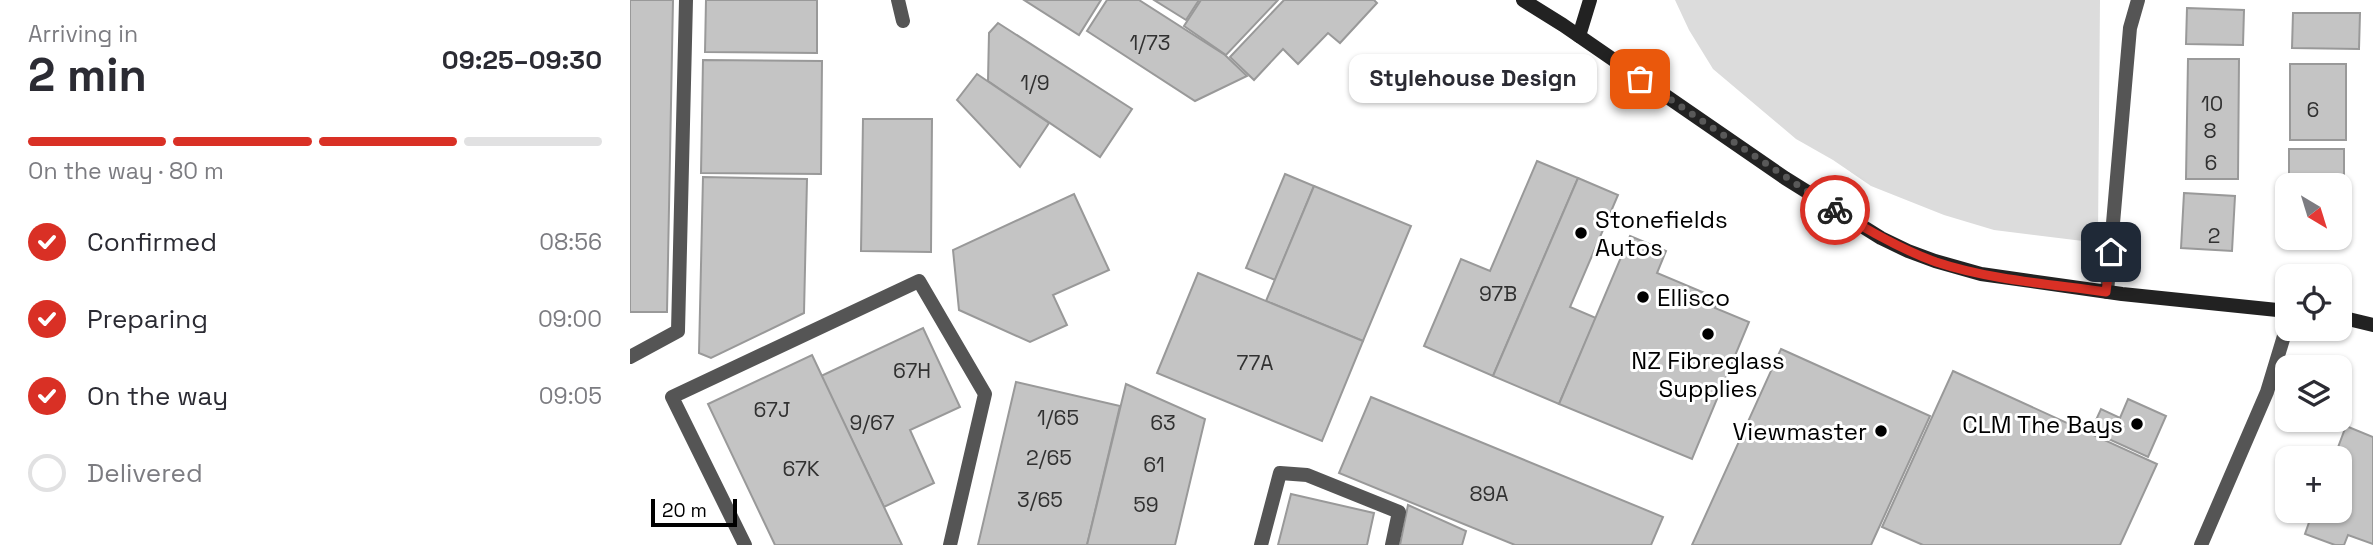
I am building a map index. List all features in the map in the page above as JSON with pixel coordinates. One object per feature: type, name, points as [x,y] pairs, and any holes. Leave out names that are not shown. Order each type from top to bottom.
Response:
[{"type":"street","points":[[630,357],[678,331],[686,0]]},
{"type":"street","points":[[898,0],[903,21]]},
{"type":"street","points":[[1522,0],[1579,36],[1785,178],[1881,238],[1935,261],[1961,269],[2106,292],[2275,310]]},
{"type":"street","points":[[1579,36],[1590,0]]},
{"type":"street","points":[[2106,292],[2130,28],[2138,0]]},
{"type":"street","points":[[745,545],[672,397],[919,281],[985,394],[950,545]]},
{"type":"street","points":[[2352,320],[2373,325]]},
{"type":"street","points":[[2200,545],[2267,392],[2282,341]]},
{"type":"street","points":[[1261,545],[1280,473],[1307,475],[1399,512],[1392,545]]},
{"type":"shaded area","points":[[1675,0],[2100,0],[2098,235],[2091,242],[1994,230],[1944,215],[1871,186],[1796,139],[1713,69],[1689,30]]},
{"type":"building","points":[[630,0],[673,0],[667,312],[630,312]]},
{"type":"building","points":[[706,0],[817,0],[817,53],[705,52]]},
{"type":"building","points":[[1024,0],[1101,0],[1079,35]]},
{"type":"building","points":[[1107,0],[1139,0],[1225,55],[1247,76],[1195,101],[1087,31]]},
{"type":"building","points":[[1154,0],[1199,0],[1186,20]]},
{"type":"building","points":[[1201,0],[1278,0],[1226,55],[1184,26]]},
{"type":"building","points":[[1284,0],[1374,0],[1377,3],[1340,43],[1328,33],[1298,64],[1283,49],[1254,80],[1230,57]]},
{"type":"building","points":[[2187,8],[2244,10],[2243,45],[2186,44]]},
{"type":"building","points":[[2293,13],[2360,13],[2359,49],[2292,48]]},
{"type":"building","points":[[998,23],[1132,109],[1100,157],[988,81],[989,33]]},
{"type":"building","points":[[2188,59],[2239,59],[2238,179],[2186,179]]},
{"type":"building","points":[[703,60],[822,61],[821,174],[701,173]]},
{"type":"building","points":[[2290,64],[2346,64],[2346,140],[2290,140]]},
{"type":"building","points":[[977,74],[1049,123],[1020,167],[957,100]]},
{"type":"building","points":[[863,119],[932,119],[931,252],[861,251]]},
{"type":"building","points":[[2289,149],[2344,149],[2344,173],[2289,173]]},
{"type":"building","points":[[1537,161],[1578,178],[1493,376],[1424,346],[1461,259],[1490,271]]},
{"type":"building","points":[[1285,174],[1314,186],[1275,280],[1246,268]]},
{"type":"building","points":[[703,177],[807,179],[804,313],[711,358],[699,353]]},
{"type":"building","points":[[1578,178],[1618,195],[1570,307],[1596,318],[1559,404],[1493,376]]},
{"type":"building","points":[[1314,186],[1411,226],[1363,341],[1266,301]]},
{"type":"building","points":[[2184,193],[2235,196],[2232,251],[2181,248]]},
{"type":"building","points":[[1074,194],[1109,270],[1053,295],[1067,325],[1030,342],[959,310],[953,250]]},
{"type":"building","points":[[1630,236],[1666,251],[1657,273],[1719,299],[1715,308],[1749,322],[1692,459],[1559,404]]},
{"type":"building","points":[[1198,273],[1363,341],[1322,441],[1157,373]]},
{"type":"building","points":[[923,328],[960,407],[910,430],[934,483],[884,507],[821,376]]},
{"type":"building","points":[[1781,349],[1930,416],[1871,545],[1692,545]]},
{"type":"building","points":[[812,355],[902,545],[775,545],[708,404]]},
{"type":"building","points":[[1953,371],[2157,464],[2120,545],[1923,545],[1882,527]]},
{"type":"building","points":[[1016,382],[1120,406],[1087,545],[978,545]]},
{"type":"building","points":[[1126,384],[1205,419],[1175,545],[1087,545]]},
{"type":"building","points":[[1371,397],[1663,517],[1651,545],[1515,545],[1339,473]]},
{"type":"building","points":[[2128,399],[2166,416],[2148,457],[2091,431],[2101,409],[2120,418]]},
{"type":"building","points":[[2352,428],[2373,437],[2373,544],[2348,535],[2344,545],[2335,545],[2305,534],[2309,523],[2352,523],[2352,446],[2338,446],[2344,432],[2352,432]]},
{"type":"building","points":[[1291,494],[1374,513],[1367,545],[1278,545]]},
{"type":"building","points":[[1408,505],[1466,531],[1462,545],[1400,545]]},
{"type":"way so far","points":[[1640,79],[1835,210]]},
{"type":"place","name":"Stylehouse Design","points":[[1640,79]]},
{"type":"place","name":"Stonefields Autos","points":[[1581,233]]},
{"type":"place","name":"Ellisco","points":[[1643,297]]},
{"type":"place","name":"NZ Fibreglass Supplies","points":[[1708,334]]},
{"type":"place","name":"CLM The Bays","points":[[2137,424]]},
{"type":"place","name":"Viewmaster","points":[[1881,431]]},
{"type":"route","points":[[1835,210],[1908,251],[1981,274],[2106,292],[2111,252]]}]
